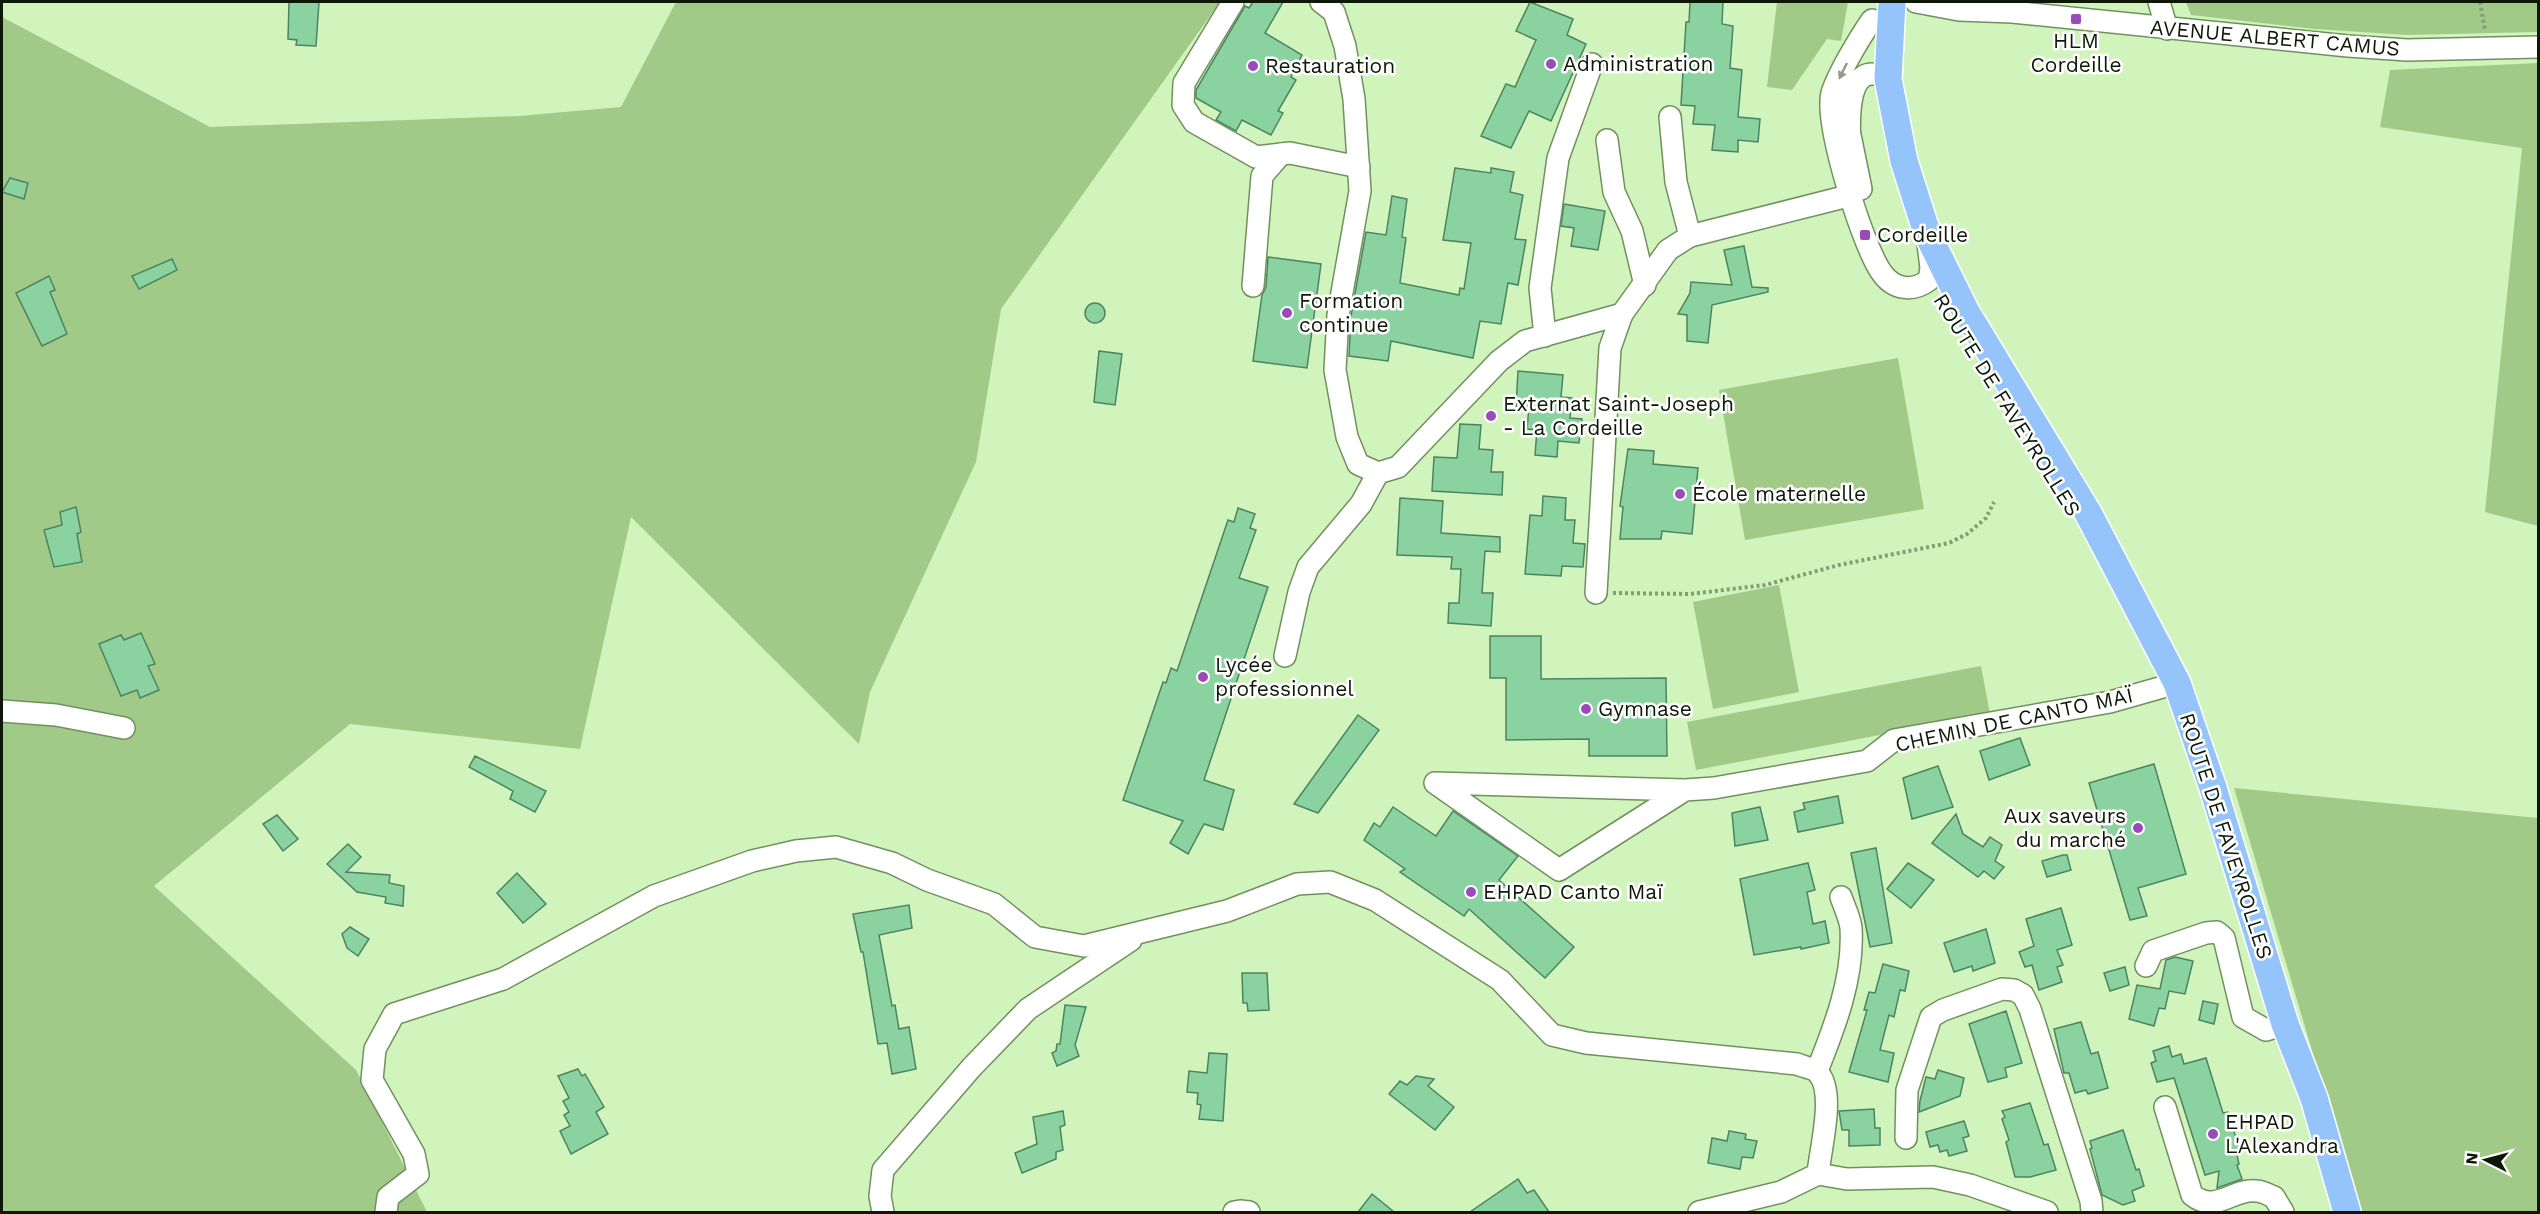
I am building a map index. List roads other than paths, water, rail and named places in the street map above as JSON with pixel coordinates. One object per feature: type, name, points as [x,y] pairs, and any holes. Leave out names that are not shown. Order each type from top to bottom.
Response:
[{"type":"main road","name":"ROUTE DE FAVEYROLLES","points":[[1882,11],[1879,76],[1887,167],[1910,235],[1948,317],[2073,511],[2109,556]]},
{"type":"main road","name":"ROUTE DE FAVEYROLLES","points":[[1879,76],[1927,233],[1966,312],[2088,513],[2177,683],[2213,788],[2285,1024],[2314,1098],[2339,1212]]},
{"type":"street","points":[[1233,2],[1184,83],[1183,105],[1194,122],[1256,157],[1290,153],[1359,167]]},
{"type":"street","points":[[1321,2],[1335,12],[1345,46],[1354,99],[1360,191],[1338,315],[1335,370],[1347,437],[1358,464],[1377,473],[1398,467],[1499,361],[1525,341],[1622,314]]},
{"type":"street","name":"AVENUE ALBERT CAMUS","points":[[1916,2],[1959,10],[2003,7],[2167,29],[2372,48],[2538,47]]},
{"type":"street","points":[[2159,2],[2167,29]]},
{"type":"street","points":[[1882,11],[1859,38],[1832,93],[1831,118],[1840,161],[1877,266],[1890,282],[1901,287],[1914,288],[1929,280],[1931,268],[1927,233]]},
{"type":"street","points":[[1545,336],[1540,288],[1558,158],[1592,64]]},
{"type":"street","points":[[1852,195],[1850,99],[1857,83],[1879,76]]},
{"type":"street","points":[[1670,117],[1676,182],[1690,236]]},
{"type":"street","points":[[1850,135],[1862,191],[1901,287]]},
{"type":"street","points":[[1607,140],[1614,192],[1632,231],[1645,285]]},
{"type":"street","points":[[1253,286],[1262,176],[1281,154]]},
{"type":"street","points":[[1596,593],[1610,348],[1622,314],[1668,250],[1690,236],[1852,195]]},
{"type":"street","points":[[1286,656],[1299,592],[1308,567],[1361,504],[1377,473]]},
{"type":"street","name":"CHEMIN DE CANTO MAÏ","points":[[1685,790],[1559,870],[1435,783],[1685,790],[1714,788],[1867,761],[1894,740],[2110,702],[2177,683]]},
{"type":"street","points":[[2,711],[56,715],[124,728]]},
{"type":"street","points":[[386,1212],[387,1197],[418,1174],[414,1154],[372,1080],[375,1049],[394,1014],[504,979],[654,896],[752,861],[796,851],[836,847],[892,863],[927,880],[994,904],[1035,937],[1084,946],[1227,911],[1297,884],[1330,882],[1375,900],[1500,980],[1552,1035],[1587,1043],[1797,1064],[1817,1071],[1826,1085],[1826,1106],[1818,1174]]},
{"type":"street","points":[[1817,1071],[1838,1021],[1848,973],[1851,926],[1841,897]]},
{"type":"street","points":[[883,1212],[880,1196],[883,1170],[972,1067],[1029,1010],[1144,932]]},
{"type":"street","points":[[2146,966],[2153,951],[2206,933],[2217,932],[2224,938],[2243,1017],[2266,1030],[2285,1024]]},
{"type":"street","points":[[1906,1138],[1907,1090],[1931,1017],[1943,1010],[2002,989],[2014,990],[2023,995],[2030,1009],[2091,1201],[2092,1212]]},
{"type":"street","points":[[2165,1107],[2192,1195],[2200,1202],[2212,1204],[2255,1190],[2274,1197],[2283,1212]]},
{"type":"street","points":[[1699,1212],[1763,1204],[1781,1192],[1818,1174],[1847,1179],[1934,1177],[1970,1185],[2048,1212]]},
{"type":"street","points":[[1234,1212],[1249,1212]]},
{"type":"place","name":"HLM Cordeille","points":[[2076,19]]},
{"type":"place","name":"Administration","points":[[1551,64]]},
{"type":"place","name":"Restauration","points":[[1253,66]]},
{"type":"place","name":"Cordeille","points":[[1865,235]]},
{"type":"place","name":"Formation continue","points":[[1287,313]]},
{"type":"place","name":"Externat Saint-Joseph - La Cordeille","points":[[1491,416]]},
{"type":"place","name":"École maternelle","points":[[1680,494]]},
{"type":"place","name":"Lycée professionnel","points":[[1203,677]]},
{"type":"place","name":"Gymnase","points":[[1586,709]]},
{"type":"place","name":"Aux saveurs du marché","points":[[2138,828]]},
{"type":"place","name":"EHPAD Canto Maï","points":[[1471,892]]},
{"type":"place","name":"EHPAD L'Alexandra","points":[[2213,1134]]}]
